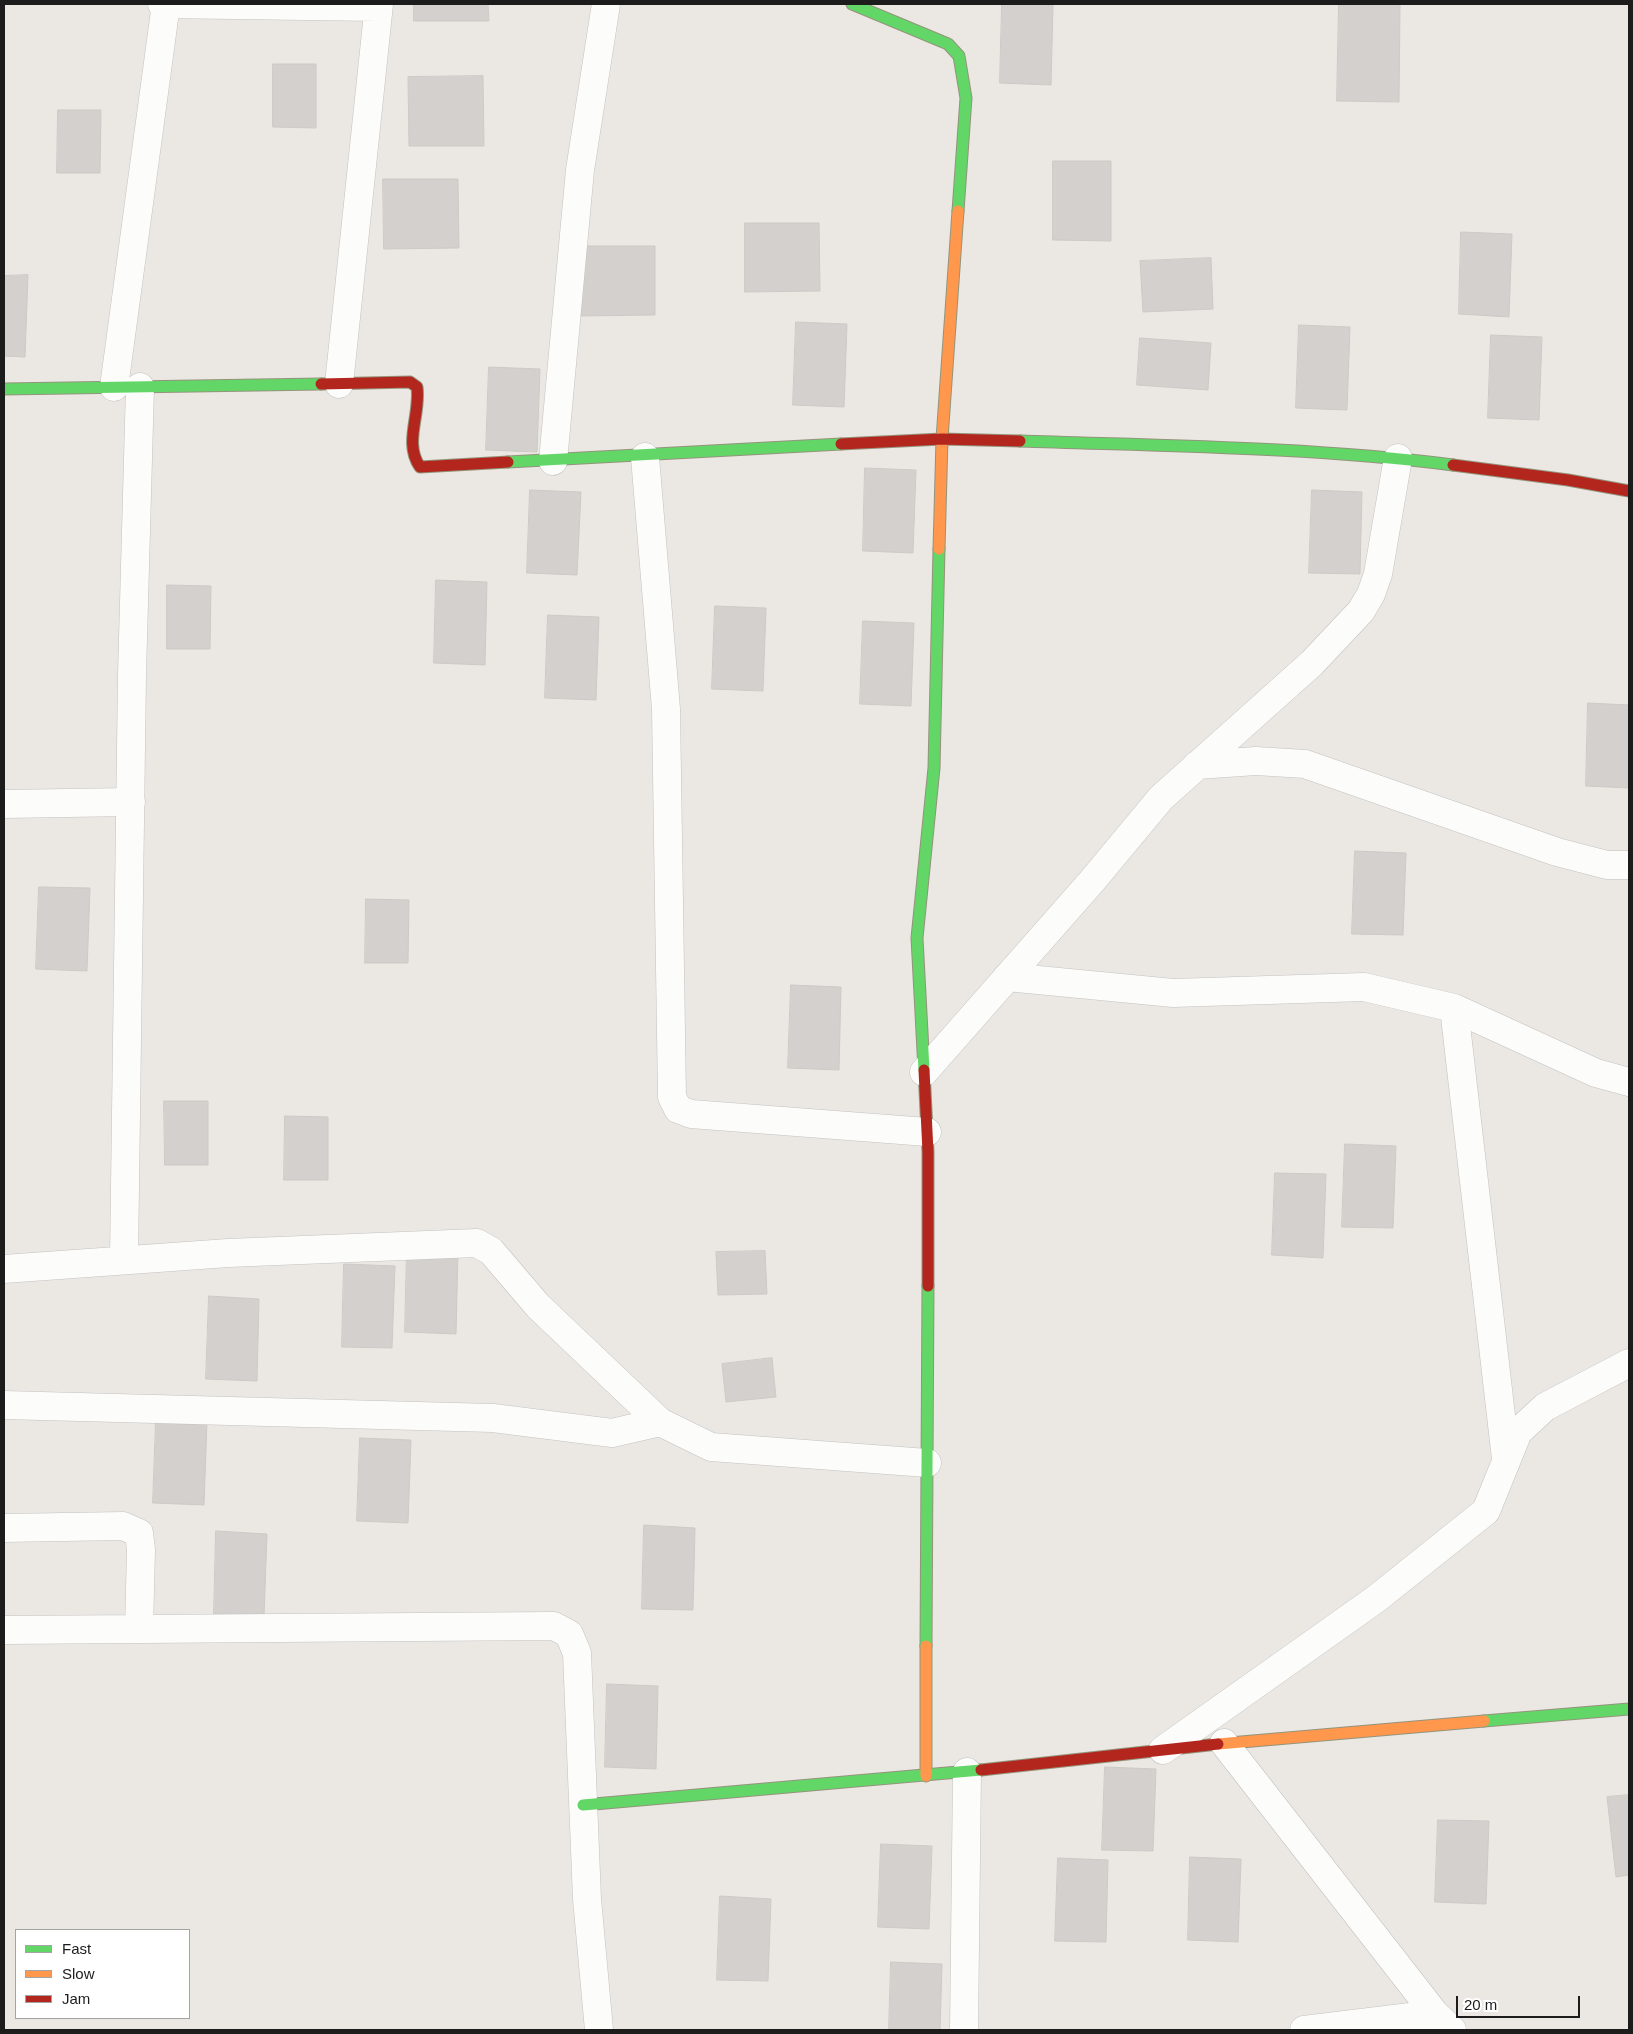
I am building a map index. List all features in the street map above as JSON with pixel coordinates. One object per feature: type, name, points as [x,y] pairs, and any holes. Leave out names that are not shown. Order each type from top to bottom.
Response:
[{"type":"street","points":[[162,4],[378,5],[339,384]]},
{"type":"street","points":[[114,387],[166,4]]},
{"type":"street","points":[[553,461],[580,170],[606,4]]},
{"type":"street","points":[[852,4],[948,44],[959,56],[966,98],[942,439],[934,768],[917,938],[927,1132],[926,1776]]},
{"type":"street","points":[[4,388],[410,382],[418,387],[420,397],[411,449],[413,460],[420,467],[645,457],[942,439],[1242,448],[1398,458],[1568,480],[1629,491]]},
{"type":"street","points":[[124,1260],[130,802],[140,387]]},
{"type":"street","points":[[645,457],[666,709],[672,1097],[678,1109],[691,1114],[927,1132]]},
{"type":"street","points":[[924,1072],[1092,881],[1161,798],[1312,663],[1361,611],[1371,594],[1378,574],[1398,458]]},
{"type":"street","points":[[1198,765],[1256,761],[1305,764],[1557,852],[1607,865],[1629,865]]},
{"type":"street","points":[[4,804],[130,802]]},
{"type":"street","points":[[1007,978],[1173,993],[1364,987],[1454,1008],[1596,1073],[1629,1082]]},
{"type":"street","points":[[1454,1008],[1506,1460]]},
{"type":"street","points":[[4,1269],[228,1253],[477,1243],[491,1251],[538,1306],[660,1422],[711,1447],[927,1463]]},
{"type":"street","points":[[1163,1750],[1376,1599],[1486,1511],[1518,1432],[1544,1406],[1629,1363]]},
{"type":"street","points":[[4,1404],[492,1418],[612,1432],[660,1422]]},
{"type":"street","points":[[4,1528],[123,1526],[139,1533],[141,1550],[139,1629]]},
{"type":"street","points":[[4,1630],[554,1626],[569,1634],[578,1653],[587,1899],[599,2030]]},
{"type":"street","points":[[584,1805],[926,1776],[1224,1744],[1629,1709]]},
{"type":"street","points":[[1224,1744],[1443,2022]]},
{"type":"street","points":[[964,2030],[967,1772]]},
{"type":"street","points":[[1304,2030],[1443,2022]]},
{"type":"building","points":[[414,4],[488,4],[489,21],[414,21]]},
{"type":"building","points":[[1002,4],[1053,4],[1051,85],[1000,83]]},
{"type":"building","points":[[1339,4],[1400,4],[1399,102],[1337,101]]},
{"type":"building","points":[[273,64],[316,64],[316,128],[273,127]]},
{"type":"building","points":[[483,76],[484,146],[409,146],[408,77]]},
{"type":"building","points":[[58,110],[101,110],[100,173],[57,173]]},
{"type":"building","points":[[1053,161],[1111,161],[1111,241],[1053,240]]},
{"type":"building","points":[[383,179],[458,179],[459,248],[384,249]]},
{"type":"building","points":[[745,223],[819,223],[820,291],[745,292]]},
{"type":"building","points":[[1461,232],[1512,234],[1509,317],[1459,314]]},
{"type":"building","points":[[580,246],[655,246],[655,315],[581,316]]},
{"type":"building","points":[[1211,258],[1213,309],[1143,312],[1140,261]]},
{"type":"building","points":[[28,275],[25,357],[4,356],[4,276]]},
{"type":"building","points":[[796,322],[847,324],[844,407],[793,405]]},
{"type":"building","points":[[1299,325],[1350,327],[1347,410],[1296,408]]},
{"type":"building","points":[[1491,335],[1542,337],[1539,420],[1488,418]]},
{"type":"building","points":[[1140,338],[1211,343],[1208,390],[1137,385]]},
{"type":"building","points":[[489,367],[540,369],[537,452],[486,450]]},
{"type":"building","points":[[865,468],[916,470],[913,553],[863,551]]},
{"type":"building","points":[[530,490],[581,492],[577,575],[527,573]]},
{"type":"building","points":[[1312,490],[1362,492],[1360,574],[1309,573]]},
{"type":"building","points":[[436,580],[487,582],[485,665],[434,663]]},
{"type":"building","points":[[167,585],[211,586],[210,649],[167,649]]},
{"type":"building","points":[[715,606],[766,608],[763,691],[712,689]]},
{"type":"building","points":[[548,615],[599,617],[596,700],[545,698]]},
{"type":"building","points":[[863,621],[914,623],[911,706],[860,704]]},
{"type":"building","points":[[1588,703],[1629,705],[1629,788],[1586,786]]},
{"type":"building","points":[[1355,851],[1406,853],[1403,935],[1352,934]]},
{"type":"building","points":[[39,887],[90,888],[87,971],[36,969]]},
{"type":"building","points":[[366,899],[409,900],[408,963],[365,963]]},
{"type":"building","points":[[791,985],[841,987],[839,1070],[788,1068]]},
{"type":"building","points":[[164,1101],[208,1101],[208,1165],[165,1165]]},
{"type":"building","points":[[285,1116],[328,1117],[328,1180],[284,1180]]},
{"type":"building","points":[[1345,1144],[1396,1146],[1393,1228],[1342,1227]]},
{"type":"building","points":[[1275,1173],[1326,1174],[1323,1258],[1272,1255]]},
{"type":"building","points":[[407,1249],[458,1251],[456,1334],[405,1332]]},
{"type":"building","points":[[765,1251],[767,1294],[718,1295],[716,1252]]},
{"type":"building","points":[[344,1264],[395,1266],[392,1348],[342,1347]]},
{"type":"building","points":[[209,1296],[259,1299],[257,1381],[206,1379]]},
{"type":"building","points":[[772,1358],[776,1397],[726,1402],[722,1364]]},
{"type":"building","points":[[156,1420],[207,1421],[204,1505],[153,1503]]},
{"type":"building","points":[[360,1438],[411,1440],[408,1523],[357,1521]]},
{"type":"building","points":[[644,1525],[695,1528],[693,1610],[642,1609]]},
{"type":"building","points":[[216,1531],[267,1534],[264,1616],[214,1614]]},
{"type":"building","points":[[607,1684],[658,1686],[656,1769],[605,1767]]},
{"type":"building","points":[[1105,1767],[1156,1769],[1153,1851],[1102,1850]]},
{"type":"building","points":[[1629,1795],[1629,1875],[1616,1877],[1607,1797]]},
{"type":"building","points":[[1438,1820],[1489,1821],[1486,1904],[1435,1902]]},
{"type":"building","points":[[881,1844],[932,1846],[929,1929],[878,1927]]},
{"type":"building","points":[[1190,1857],[1241,1859],[1238,1942],[1188,1940]]},
{"type":"building","points":[[1058,1858],[1108,1860],[1106,1942],[1055,1941]]},
{"type":"building","points":[[720,1896],[771,1899],[768,1981],[717,1980]]},
{"type":"building","points":[[891,1962],[942,1964],[940,2030],[889,2030]]},
{"type":"traffic: fast","points":[[852,4],[948,44],[959,56],[966,98],[958,211]]},
{"type":"traffic: fast","points":[[4,389],[321,384]]},
{"type":"traffic: fast","points":[[1020,441],[1291,451],[1345,454],[1453,465]]},
{"type":"traffic: fast","points":[[508,462],[841,444]]},
{"type":"traffic: fast","points":[[924,1070],[917,938],[934,768],[939,549]]},
{"type":"traffic: fast","points":[[926,1646],[928,1286]]},
{"type":"traffic: fast","points":[[1484,1721],[1629,1709]]},
{"type":"traffic: fast","points":[[583,1805],[981,1770]]},
{"type":"traffic: slow","points":[[939,549],[942,439],[958,211]]},
{"type":"traffic: slow","points":[[926,1646],[926,1776]]},
{"type":"traffic: slow","points":[[1218,1744],[1484,1721]]},
{"type":"traffic: jam","points":[[321,384],[410,382],[417,387],[418,397],[413,448],[415,458],[420,467],[508,462]]},
{"type":"traffic: jam","points":[[841,444],[942,439],[1020,441]]},
{"type":"traffic: jam","points":[[1453,465],[1568,480],[1629,491]]},
{"type":"traffic: jam","points":[[924,1070],[928,1152],[928,1286]]},
{"type":"traffic: jam","points":[[981,1770],[1218,1744]]}]
